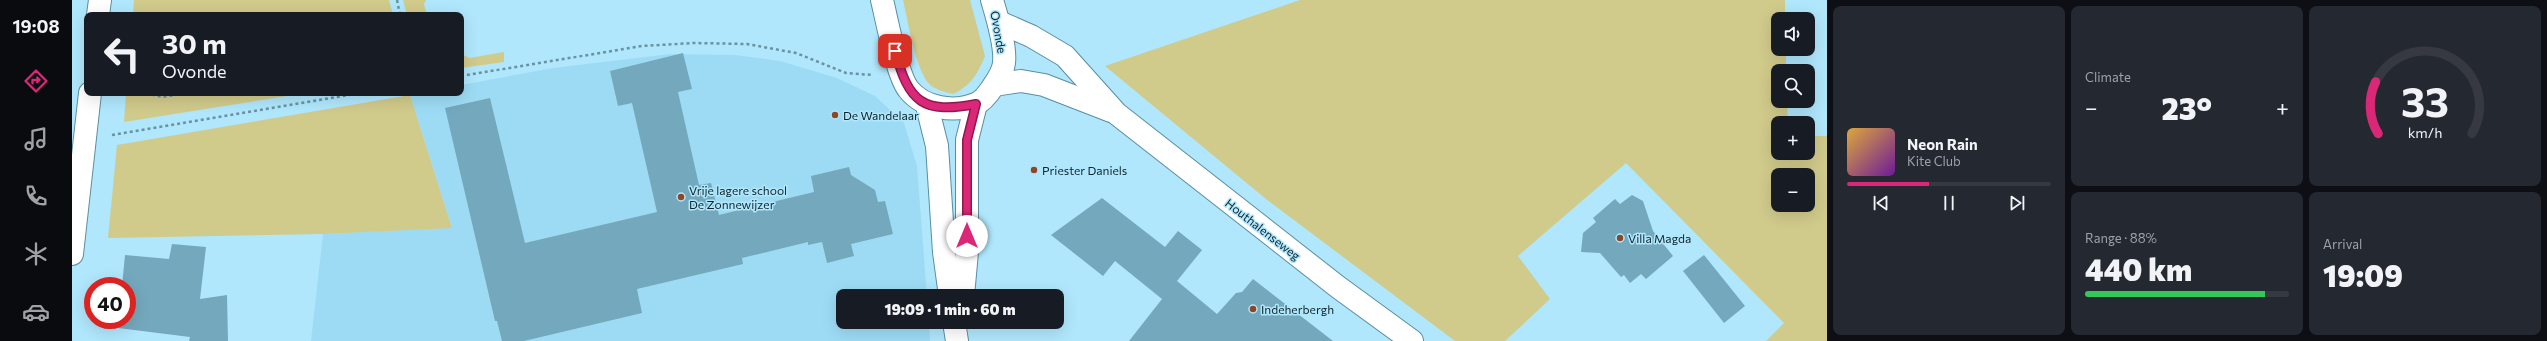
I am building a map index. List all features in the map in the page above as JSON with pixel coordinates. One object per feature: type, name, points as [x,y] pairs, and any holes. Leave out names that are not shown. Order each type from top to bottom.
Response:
[{"type":"street","points":[[98,12],[100,0]]},
{"type":"street","points":[[882,0],[900,69],[908,89],[928,106],[954,108],[976,104],[967,140],[967,252],[964,289]]},
{"type":"street","name":"Ovonde","points":[[976,104],[994,85],[1004,63],[999,22],[992,0]]},
{"type":"street","name":"Houthalenseweg","points":[[999,22],[1032,36],[1065,56],[1117,114],[1326,278],[1412,341]]},
{"type":"street","name":"Houthalenseweg","points":[[994,85],[1021,81],[1044,84],[1117,114]]},
{"type":"street","points":[[72,254],[85,141],[80,116],[89,96]]},
{"type":"street","points":[[928,106],[937,146],[944,252],[949,289]]},
{"type":"street","points":[[955,329],[958,341]]},
{"type":"street","points":[[958,341],[959,329]]},
{"type":"path","points":[[397,0],[399,12]]},
{"type":"path","points":[[464,76],[642,46],[694,43],[747,44],[796,53],[846,73],[873,75],[900,69]]},
{"type":"path","points":[[158,96],[168,96]]},
{"type":"path","points":[[85,141],[167,124],[342,96]]},
{"type":"shaded area","points":[[134,0],[389,0],[392,12],[133,12]]},
{"type":"shaded area","points":[[403,0],[426,0],[424,4],[426,12],[406,12]]},
{"type":"shaded area","points":[[903,0],[970,0],[985,56],[980,68],[973,78],[959,91],[953,94],[938,90],[927,81],[917,60]]},
{"type":"shaded area","points":[[1300,0],[1785,0],[1785,12],[1771,12],[1771,56],[1786,56],[1786,64],[1771,64],[1771,108],[1787,108],[1788,116],[1771,116],[1771,160],[1815,160],[1815,136],[1827,136],[1827,341],[1766,341],[1784,323],[1626,163],[1518,256],[1550,299],[1505,341],[1455,341],[1266,199],[1105,66]]},
{"type":"shaded area","points":[[504,52],[504,62],[464,68],[464,55],[470,58]]},
{"type":"shaded area","name":"Vrije lagere school De Zonnewijzer","points":[[670,54],[735,55],[780,61],[837,78],[875,96],[904,123],[917,166],[926,289],[836,289],[836,329],[929,329],[930,341],[311,341],[323,234],[452,227],[410,96],[464,96],[464,84],[553,68]]},
{"type":"shaded area","points":[[126,96],[287,96],[124,122]]},
{"type":"shaded area","points":[[410,96],[452,228],[323,234],[108,238],[117,145]]},
{"type":"building","points":[[683,53],[692,89],[678,92],[699,185],[711,183],[719,215],[814,192],[811,176],[849,167],[851,175],[875,190],[878,202],[885,201],[893,234],[851,244],[854,256],[827,263],[822,242],[808,245],[808,242],[742,258],[743,264],[637,289],[642,313],[524,341],[502,341],[497,321],[495,321],[445,108],[490,98],[525,243],[657,212],[632,103],[618,106],[610,71]]},
{"type":"building","name":"Villa Magda","points":[[1632,195],[1643,201],[1653,231],[1673,256],[1646,279],[1641,274],[1630,283],[1624,275],[1621,277],[1600,253],[1581,252],[1583,233],[1596,222],[1593,218],[1615,199],[1620,204]]},
{"type":"building","points":[[1102,198],[1165,247],[1178,231],[1202,250],[1177,281],[1217,314],[1236,293],[1242,292],[1253,279],[1333,341],[1129,341],[1162,299],[1115,261],[1103,276],[1051,235]]},
{"type":"building","points":[[172,244],[206,247],[200,299],[227,295],[228,341],[189,341],[190,337],[126,329],[136,329],[136,277],[123,277],[125,255],[169,259]]},
{"type":"building","points":[[1704,255],[1745,306],[1724,323],[1683,271]]},
{"type":"place","name":"De Wandelaar","points":[[835,115]]},
{"type":"place","name":"Priester Daniels","points":[[1034,170]]},
{"type":"place","name":"Vrije lagere school De Zonnewijzer","points":[[681,197]]},
{"type":"place","name":"Villa Magda","points":[[1620,238]]},
{"type":"place","name":"Indeherbergh","points":[[1253,309]]},
{"type":"route","points":[[895,51],[908,89],[928,106],[954,108],[976,104],[967,140],[967,236]]}]
